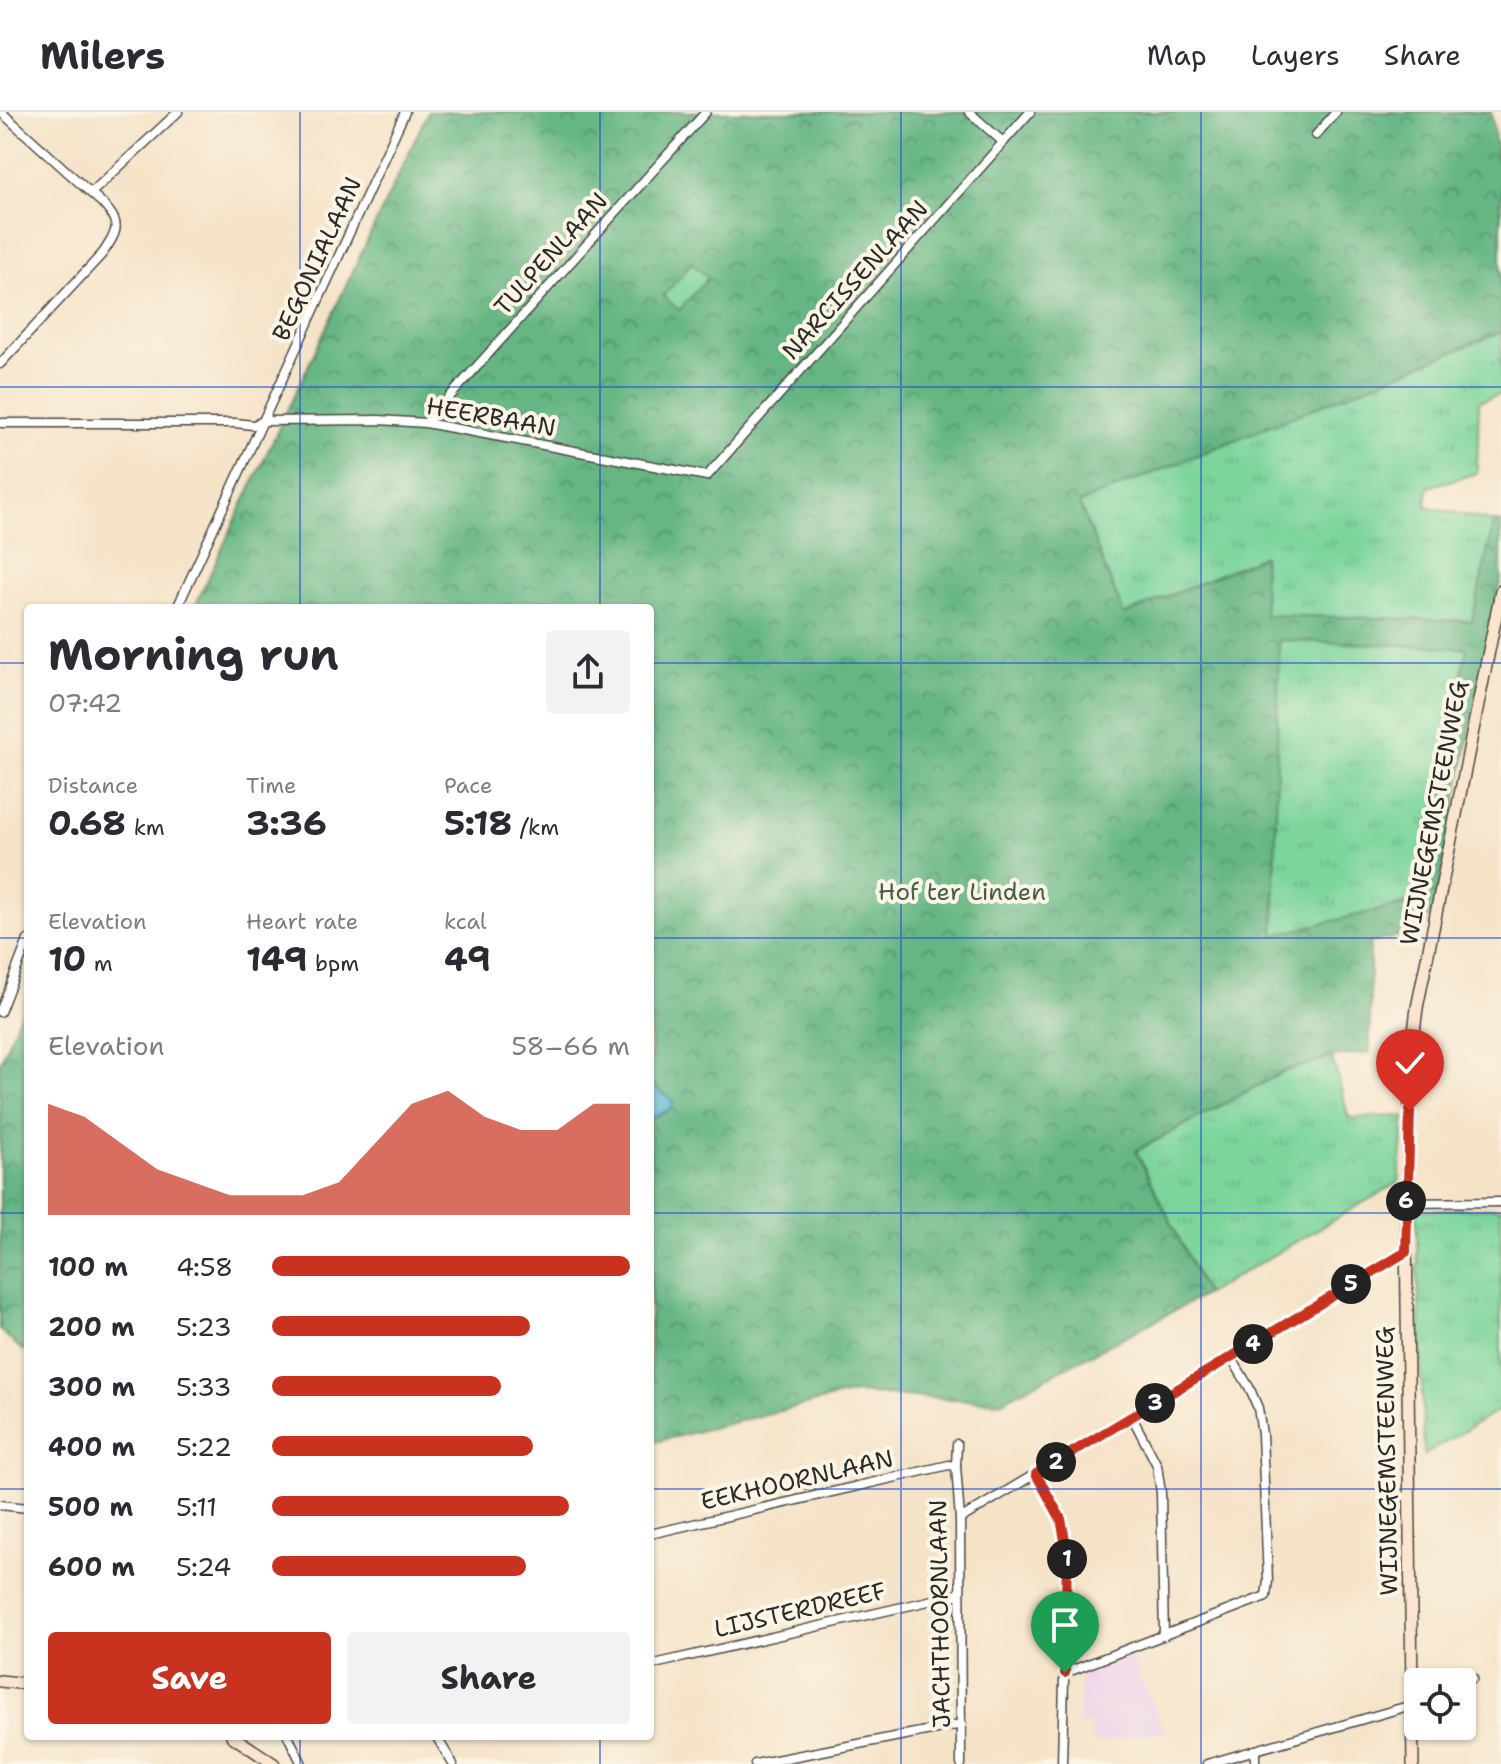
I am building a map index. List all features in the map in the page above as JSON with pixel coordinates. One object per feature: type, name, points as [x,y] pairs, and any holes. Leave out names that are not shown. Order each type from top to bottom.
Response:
[{"type":"street","points":[[0,364],[103,253],[116,234],[115,217],[1,112]]},
{"type":"street","points":[[91,193],[178,112]]},
{"type":"street","name":"BEGONIALAAN","points":[[179,604],[405,112]]},
{"type":"street","name":"TULPENLAAN","points":[[426,423],[706,112]]},
{"type":"street","points":[[969,112],[1003,142]]},
{"type":"street","name":"NARCISSENLAAN","points":[[709,475],[1030,112]]},
{"type":"street","points":[[1316,135],[1336,112]]},
{"type":"street","name":"HEERBAAN","points":[[0,423],[253,425],[264,421],[379,420],[426,423],[581,454],[709,475]]},
{"type":"street","name":"WIJNEGEMSTEENWEG","points":[[1413,1668],[1406,1252],[1412,1047],[1417,1008],[1501,591]]},
{"type":"street","points":[[0,1012],[24,950]]},
{"type":"street","points":[[1406,1203],[1501,1202]]},
{"type":"street","points":[[960,1519],[1406,1252]]},
{"type":"street","points":[[1065,1673],[1266,1596],[1262,1434],[1254,1397],[1231,1357]]},
{"type":"street","points":[[1132,1417],[1157,1465],[1161,1493],[1164,1636]]},
{"type":"street","name":"JACHTHOORNLAAN","points":[[957,1444],[954,1466],[960,1519],[961,1764]]},
{"type":"street","name":"EEKHOORNLAAN","points":[[654,1533],[954,1466]]},
{"type":"street","points":[[1036,1474],[1061,1519],[1067,1551],[1062,1764]]},
{"type":"street","points":[[0,1505],[24,1508]]},
{"type":"street","name":"LIJSTERDREEF","points":[[654,1664],[959,1594]]},
{"type":"street","points":[[0,1681],[24,1684]]},
{"type":"street","points":[[1207,1764],[1404,1700]]},
{"type":"street","points":[[755,1764],[962,1724]]},
{"type":"street","points":[[238,1740],[274,1764]]},
{"type":"street","points":[[294,1740],[302,1764]]},
{"type":"street","points":[[438,1740],[453,1764]]},
{"type":"street","name":"WIJNEGEMSTEENWEG","points":[[1413,1740],[1413,1764]]},
{"type":"street","points":[[1255,1750],[1255,1764]]},
{"type":"shaded area","points":[[1131,1656],[1165,1732],[1092,1743],[1091,1724],[1078,1724],[1080,1675]]},
{"type":"green space","name":"Hof ter Linden","points":[[428,112],[1491,112],[1501,181],[1501,332],[1079,503],[1124,615],[1263,556],[1265,615],[1472,621],[1494,522],[1501,522],[1501,578],[1436,901],[1423,930],[1370,943],[1370,1053],[1332,1057],[1283,1072],[1136,1151],[1206,1294],[1000,1402],[853,1393],[654,1442],[654,1117],[664,1113],[673,1101],[654,1086],[654,604],[196,604]],"holes":[[[1279,640],[1467,648],[1417,901],[1274,935]]]},
{"type":"green space","points":[[692,263],[708,278],[679,310],[663,296]]},
{"type":"green space","points":[[1501,332],[1501,394],[1479,401],[1477,473],[1428,487],[1426,506],[1494,522],[1473,621],[1265,615],[1263,556],[1124,615],[1079,503]]},
{"type":"green space","points":[[1278,639],[1467,648],[1417,901],[1274,936]]},
{"type":"green space","points":[[24,1005],[24,1350],[0,1330],[0,1063]]},
{"type":"green space","points":[[1332,1057],[1349,1118],[1405,1116],[1399,1182],[1206,1294],[1136,1151],[1283,1072]]},
{"type":"green space","points":[[1501,1208],[1501,1409],[1424,1455],[1416,1210]]},
{"type":"water","points":[[654,1086],[673,1101],[672,1109],[654,1116]]},
{"type":"route","points":[[1065,1673],[1067,1551],[1061,1519],[1036,1474],[1406,1252],[1410,1111]]}]
